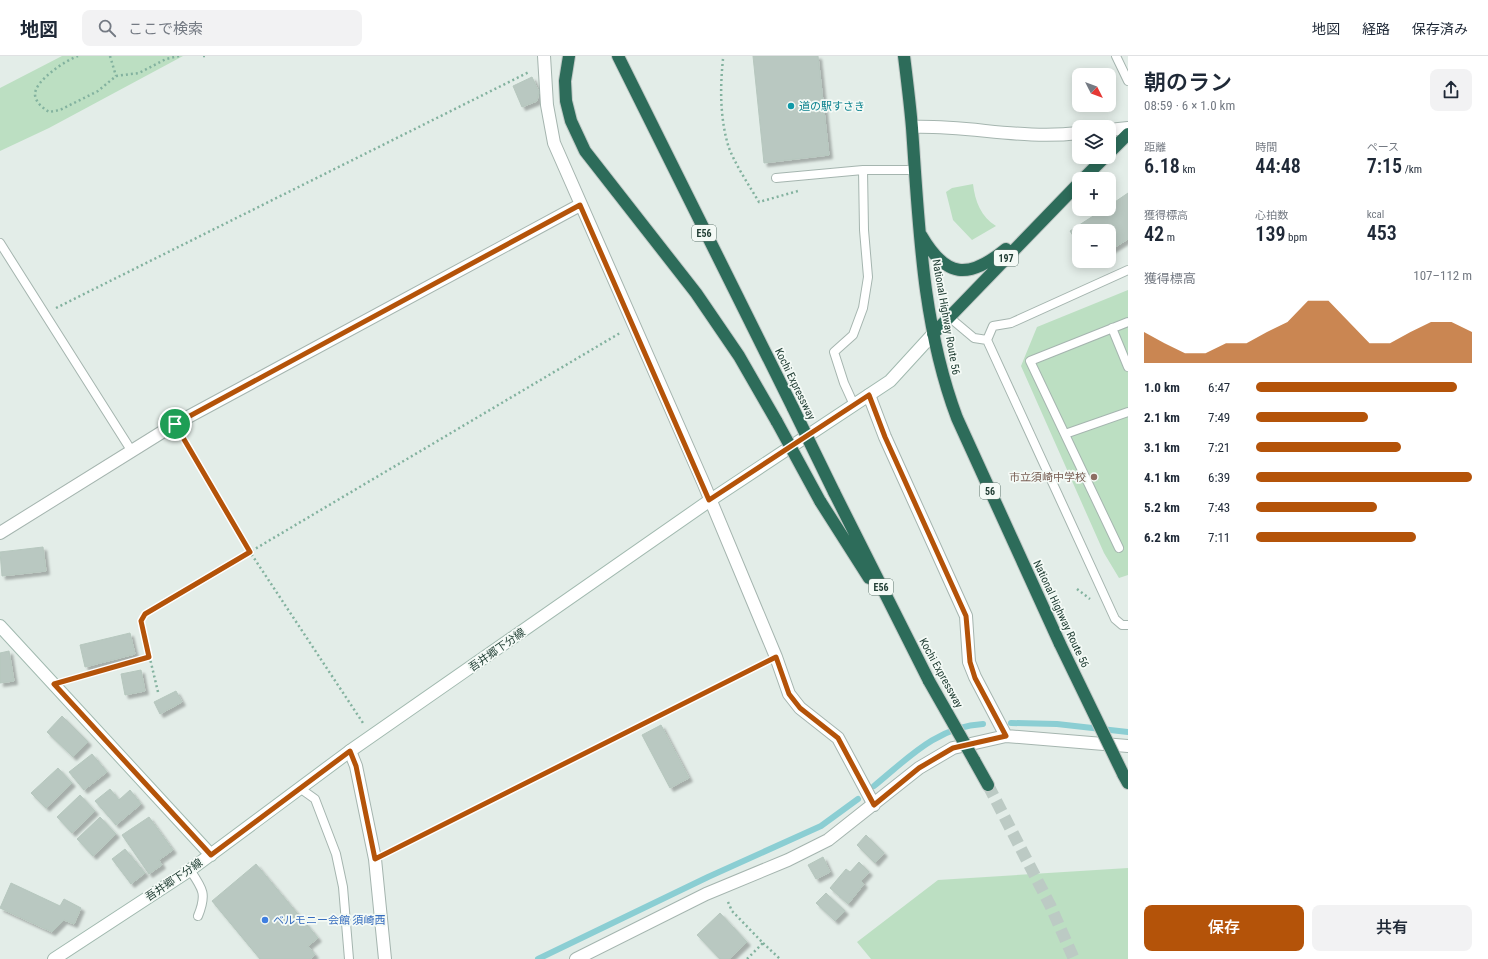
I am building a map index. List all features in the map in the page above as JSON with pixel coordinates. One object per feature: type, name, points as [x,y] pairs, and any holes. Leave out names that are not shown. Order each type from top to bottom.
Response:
[{"type":"highway","points":[[569,56],[566,82],[566,100],[571,121],[585,151],[696,293],[739,356],[820,501],[904,633]]},
{"type":"highway","name":"Kochi Expressway","points":[[618,56],[904,633],[929,681],[988,785]]},
{"type":"highway","name":"National Highway Route 56","points":[[904,56],[912,127],[914,170],[922,260],[933,334],[945,385],[957,418],[1060,644],[1126,778]]},
{"type":"highway","points":[[1116,146],[1128,134]]},
{"type":"highway","points":[[1090,172],[1098,164]]},
{"type":"highway","name":"197","points":[[933,334],[1072,190]]},
{"type":"highway","points":[[920,232],[930,251],[945,266],[952,269],[970,269],[994,259],[1040,222]]},
{"type":"street","points":[[544,60],[547,105],[554,143],[776,657],[789,694],[800,708],[838,738],[874,805]]},
{"type":"street","points":[[912,127],[936,127],[1032,136],[1072,133]]},
{"type":"street","points":[[1116,129],[1128,128]]},
{"type":"street","points":[[0,533],[175,424],[580,205]]},
{"type":"street","name":"吾井郷下分線","points":[[54,959],[190,870],[301,789],[350,751],[709,500],[890,381],[933,334]]},
{"type":"street","points":[[869,395],[885,437],[966,616],[970,662],[975,678],[1006,736]]},
{"type":"street","points":[[0,626],[211,855]]},
{"type":"street","points":[[576,959],[722,887],[788,860],[828,840],[919,768],[953,748],[1006,736],[1128,746]]},
{"type":"street","points":[[350,751],[356,766],[375,859],[385,959]]},
{"type":"lane","points":[[1116,56],[1128,81]]},
{"type":"lane","points":[[854,405],[844,383],[834,352],[853,335],[863,308],[868,277],[864,230],[864,170]]},
{"type":"lane","points":[[776,178],[864,170],[914,170]]},
{"type":"lane","points":[[0,243],[131,450]]},
{"type":"lane","points":[[1128,270],[1011,323],[993,326],[987,340],[1115,620],[1122,625],[1128,625]]},
{"type":"lane","points":[[949,318],[974,338],[987,340]]},
{"type":"lane","points":[[1119,548],[1030,361],[1128,322]]},
{"type":"lane","points":[[1112,328],[1128,367]]},
{"type":"lane","points":[[1065,434],[1128,412]]},
{"type":"lane","points":[[301,789],[315,799],[336,854],[343,887],[349,959]]},
{"type":"lane","points":[[190,870],[201,886],[204,901],[198,916]]},
{"type":"path","points":[[78,56],[51,72],[37,86],[35,95],[38,103],[49,112],[60,110],[98,91],[116,76],[139,73],[167,58],[179,56]]},
{"type":"path","points":[[110,56],[116,76]]},
{"type":"path","points":[[723,59],[720,90],[722,115],[728,146],[759,202],[784,195]]},
{"type":"path","points":[[44,313],[544,60]]},
{"type":"path","points":[[158,692],[141,621],[145,614],[633,325]]},
{"type":"path","points":[[175,424],[250,552],[372,737]]},
{"type":"path","points":[[54,684],[149,657]]},
{"type":"path","points":[[375,859],[776,657]]},
{"type":"path","points":[[722,887],[732,911],[762,943],[780,959]]},
{"type":"path","points":[[747,959],[762,943]]},
{"type":"green space","points":[[62,56],[183,56],[49,128],[0,151],[0,88]]},
{"type":"green space","points":[[973,184],[975,196],[980,208],[986,218],[996,226],[972,240],[953,220],[946,192],[952,188]]},
{"type":"green space","points":[[1128,290],[1128,575],[1119,578],[1104,553],[1021,366],[1037,327]]},
{"type":"green space","points":[[1128,868],[1128,959],[871,959],[857,942],[938,880]]},
{"type":"building","name":"道の駅すさき","points":[[753,56],[818,56],[829,155],[764,163]]},
{"type":"building","points":[[532,77],[539,92],[537,101],[522,107],[513,86]]},
{"type":"building","points":[[1128,193],[1128,239],[1116,247],[1116,224],[1081,224],[1093,216],[1116,216],[1116,201]]},
{"type":"building","points":[[43,547],[46,571],[2,576],[0,552]]},
{"type":"building","points":[[130,633],[135,654],[85,667],[80,645]]},
{"type":"building","points":[[9,651],[14,681],[0,683],[0,653]]},
{"type":"building","points":[[141,670],[145,691],[125,695],[121,674]]},
{"type":"building","points":[[176,691],[182,702],[160,714],[154,702]]},
{"type":"building","points":[[62,716],[88,742],[73,757],[47,732]]},
{"type":"building","points":[[661,725],[689,778],[670,788],[642,735]]},
{"type":"building","points":[[92,754],[107,772],[84,790],[69,772]]},
{"type":"building","points":[[58,768],[72,783],[46,808],[31,793]]},
{"type":"building","points":[[110,789],[119,800],[130,790],[141,804],[116,825],[95,801]]},
{"type":"building","points":[[80,795],[95,811],[72,833],[57,817]]},
{"type":"building","points":[[100,817],[116,834],[93,856],[77,839]]},
{"type":"building","points":[[149,817],[173,850],[159,860],[162,865],[149,874],[122,835]]},
{"type":"building","points":[[866,835],[884,853],[875,863],[857,845]]},
{"type":"building","points":[[125,849],[145,873],[131,884],[112,859]]},
{"type":"building","points":[[823,857],[830,872],[816,879],[808,865]]},
{"type":"building","points":[[859,862],[869,872],[861,881],[864,884],[848,904],[830,888],[846,869],[850,872]]},
{"type":"building","name":"ベルモニー会館 須崎西","points":[[256,864],[318,938],[308,946],[315,955],[310,959],[260,959],[212,901]]},
{"type":"building","points":[[11,883],[60,906],[64,899],[81,908],[74,924],[64,920],[52,932],[0,908]]},
{"type":"building","points":[[826,893],[845,911],[835,921],[816,903]]},
{"type":"building","points":[[720,913],[747,942],[729,959],[720,959],[697,935]]},
{"type":"waterway","points":[[1011,723],[1057,724],[1128,732]]},
{"type":"waterway","points":[[874,786],[911,755],[937,737],[967,726],[983,724]]},
{"type":"waterway","points":[[538,959],[708,877],[821,826],[858,799]]},
{"type":"tunnel","points":[[988,785],[1050,905],[1074,959]]},
{"type":"place","name":"道の駅すさき","points":[[791,106]]},
{"type":"place","name":"市立須崎中学校","points":[[1094,477]]},
{"type":"place","name":"ベルモニー会館 須崎西","points":[[265,920]]},
{"type":"route","points":[[580,205],[703,482],[709,500],[869,395],[885,437],[966,616],[970,662],[975,678],[1006,736],[953,748],[919,768],[874,805],[861,778],[838,738],[800,708],[789,694],[776,657],[375,859],[356,766],[350,751],[211,855],[54,684],[149,657],[141,621],[145,614],[250,552],[175,424],[580,205]]}]
